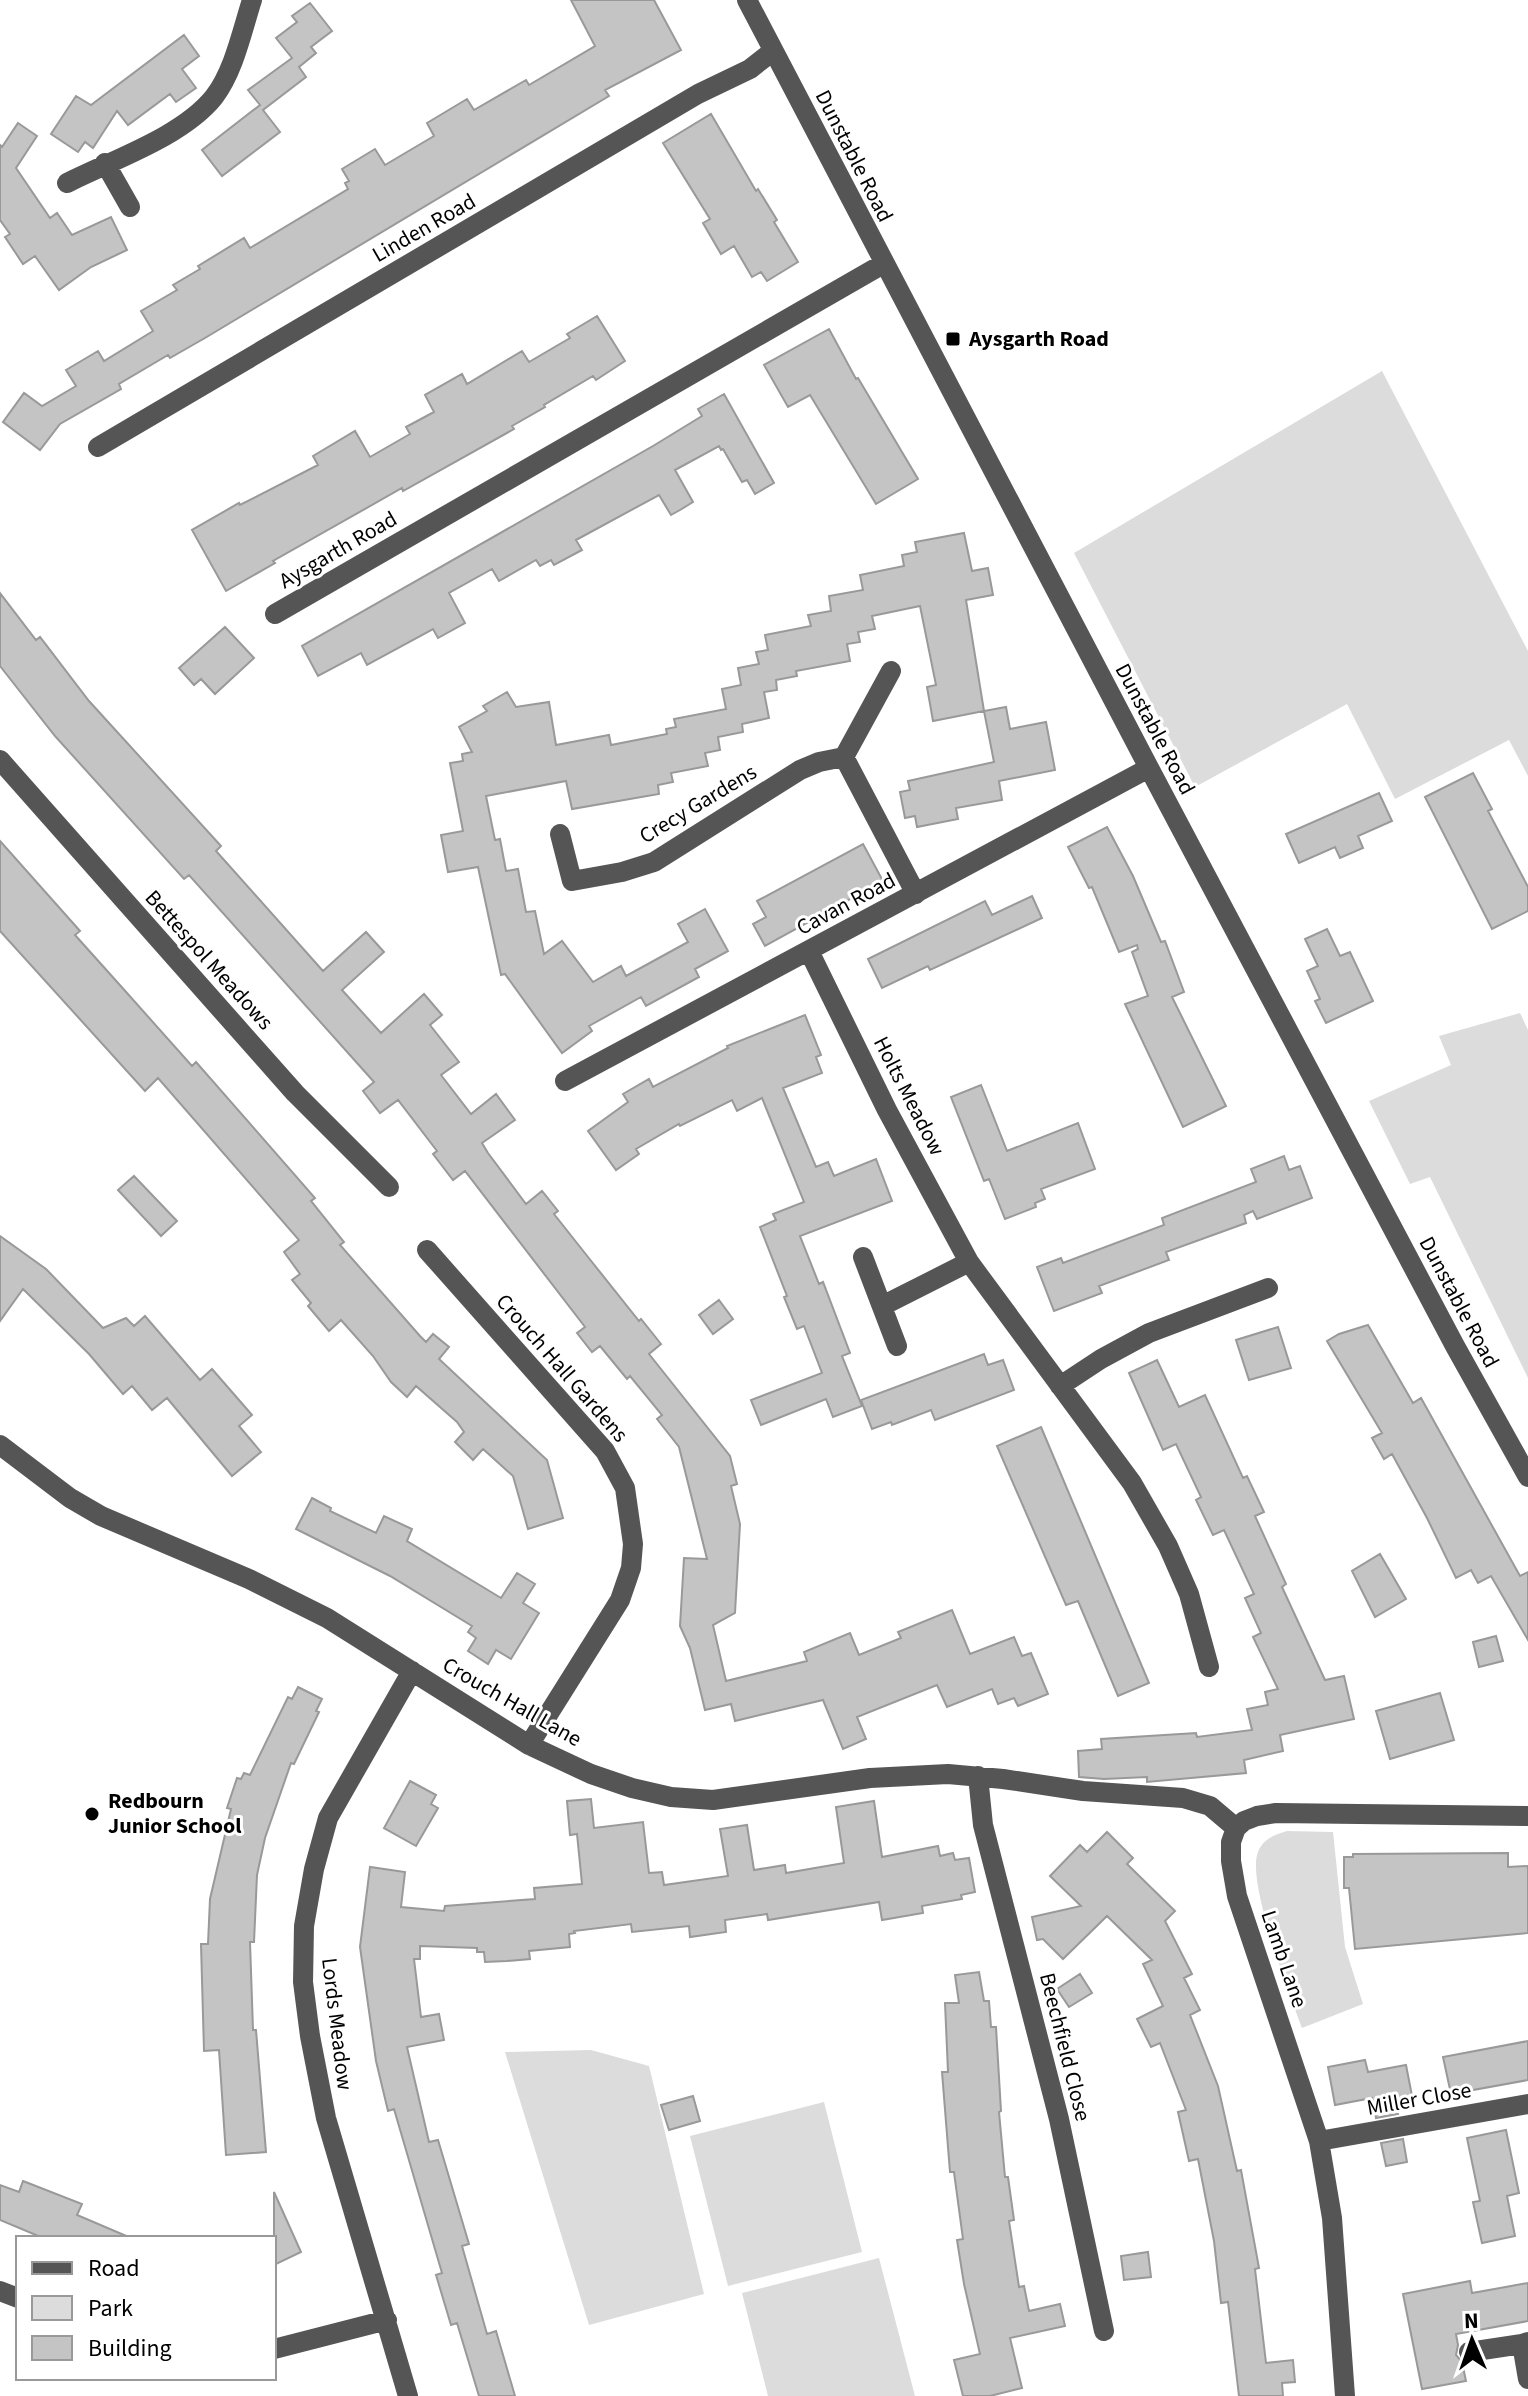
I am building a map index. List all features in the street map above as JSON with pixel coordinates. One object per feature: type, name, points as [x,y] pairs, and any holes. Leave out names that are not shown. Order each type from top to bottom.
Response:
[{"type":"street","points":[[67,183],[181,127],[215,95],[236,50],[252,0]]},
{"type":"street","name":"Dunstable Road","points":[[747,0],[1149,768],[1455,1346],[1528,1477]]},
{"type":"street","name":"Linden Road","points":[[98,447],[698,94],[750,69],[773,51]]},
{"type":"street","points":[[105,163],[130,207]]},
{"type":"street","name":"Aysgarth Road","points":[[275,614],[883,264]]},
{"type":"street","points":[[891,671],[844,757],[916,894]]},
{"type":"street","name":"Crecy Gardens","points":[[560,834],[572,881],[622,872],[654,862],[800,770],[844,757]]},
{"type":"street","name":"Bettespol Meadows","points":[[0,760],[295,1093],[389,1187]]},
{"type":"street","name":"Cavan Road","points":[[565,1081],[1149,768]]},
{"type":"street","name":"Holts Meadow","points":[[809,951],[887,1110],[969,1262],[1132,1483],[1168,1546],[1189,1594],[1209,1667]]},
{"type":"street","name":"Crouch Hall Gardens","points":[[427,1250],[605,1451],[625,1488],[633,1544],[631,1568],[620,1600],[529,1745]]},
{"type":"street","points":[[863,1257],[897,1346]]},
{"type":"street","points":[[882,1306],[969,1262]]},
{"type":"street","points":[[1060,1386],[1149,1333],[1268,1288]]},
{"type":"street","name":"Crouch Hall Lane","points":[[0,1445],[70,1498],[101,1516],[249,1579],[327,1618],[529,1745],[591,1774],[632,1788],[671,1797],[713,1800],[870,1778],[948,1774],[1083,1791],[1183,1798],[1210,1806],[1236,1828]]},
{"type":"street","name":"Lords Meadow","points":[[408,2396],[326,2118],[303,1982],[304,1926],[314,1869],[328,1818],[412,1671]]},
{"type":"street","name":"Beechfield Close","points":[[978,1776],[983,1825],[1059,2119],[1104,2331]]},
{"type":"street","points":[[1236,1828],[1257,1816],[1276,1813],[1528,1816]]},
{"type":"street","name":"Lamb Lane","points":[[1236,1828],[1231,1842],[1231,1861],[1237,1896],[1319,2141],[1332,2218],[1345,2396]]},
{"type":"street","name":"Miller Close","points":[[1319,2141],[1528,2104]]},
{"type":"street","points":[[276,2348],[387,2320]]},
{"type":"street","points":[[1469,2352],[1525,2343],[1528,2379]]},
{"type":"green space","points":[[1382,371],[1528,651],[1528,776],[1509,740],[1395,799],[1347,704],[1195,787],[1074,553]]},
{"type":"green space","points":[[1520,1013],[1528,1030],[1528,1378],[1430,1177],[1410,1184],[1369,1101],[1451,1065],[1439,1036]]},
{"type":"green space","points":[[1287,1831],[1333,1832],[1345,1947],[1363,2004],[1302,2028],[1263,1912],[1256,1867],[1258,1852],[1263,1844]]},
{"type":"green space","points":[[591,2050],[649,2066],[704,2294],[589,2325],[505,2052]]},
{"type":"green space","points":[[824,2102],[862,2252],[728,2286],[690,2136]]},
{"type":"green space","points":[[879,2258],[915,2396],[768,2396],[742,2293]]},
{"type":"building","points":[[571,0],[654,0],[681,50],[605,90],[609,96],[205,338],[170,358],[168,355],[119,384],[121,389],[60,424],[40,450],[3,422],[24,393],[42,406],[76,386],[66,370],[98,351],[104,361],[153,331],[141,311],[177,290],[173,285],[200,269],[198,266],[244,238],[250,248],[348,189],[345,183],[349,181],[342,169],[375,149],[385,165],[434,136],[427,123],[467,99],[474,110],[526,80],[529,85],[595,46]]},
{"type":"building","points":[[310,3],[332,31],[311,47],[316,53],[299,67],[306,77],[263,110],[280,132],[222,176],[202,150],[260,105],[248,90],[292,58],[276,38],[297,22],[292,16]]},
{"type":"building","points":[[184,35],[199,56],[182,69],[196,88],[176,102],[170,94],[128,125],[117,111],[93,148],[85,142],[78,152],[51,134],[76,96],[91,105]]},
{"type":"building","points":[[711,114],[756,191],[758,189],[777,220],[774,222],[798,262],[767,281],[761,272],[752,277],[734,246],[721,254],[703,223],[710,219],[663,143]]},
{"type":"building","points":[[18,123],[37,136],[16,168],[50,218],[57,213],[72,235],[111,217],[127,250],[91,267],[59,290],[35,256],[23,264],[5,237],[10,234],[0,220],[0,145],[2,147]]},
{"type":"building","points":[[597,316],[625,361],[596,380],[593,376],[544,405],[512,426],[514,429],[403,491],[402,488],[226,591],[192,530],[239,503],[318,465],[313,456],[355,431],[370,457],[410,434],[406,427],[434,412],[425,395],[462,374],[467,384],[522,351],[529,362],[570,338],[567,334]]},
{"type":"building","points":[[829,329],[918,479],[876,504],[810,395],[788,407],[764,365]]},
{"type":"building","points":[[724,394],[774,483],[755,494],[747,480],[742,482],[719,446],[675,470],[693,502],[680,510],[671,515],[659,495],[576,540],[582,550],[554,565],[551,560],[540,566],[536,560],[499,581],[492,569],[449,593],[465,623],[438,638],[433,629],[367,665],[361,653],[318,676],[302,646],[653,446],[702,416],[698,409]]},
{"type":"building","points":[[964,533],[972,571],[988,568],[993,595],[966,600],[984,711],[933,721],[927,687],[936,685],[920,606],[872,616],[875,629],[858,632],[860,642],[847,644],[850,661],[796,671],[797,676],[776,680],[777,690],[764,692],[769,718],[742,724],[743,732],[718,737],[720,750],[705,753],[708,766],[671,773],[673,782],[658,785],[659,794],[572,809],[566,781],[486,796],[495,840],[500,839],[506,871],[518,869],[526,912],[535,911],[544,954],[562,941],[593,982],[621,966],[626,976],[688,942],[678,924],[705,909],[728,951],[695,969],[699,977],[646,1006],[641,997],[589,1026],[592,1031],[562,1053],[505,974],[501,975],[478,867],[448,872],[441,835],[463,831],[450,763],[463,761],[462,754],[472,752],[459,727],[487,711],[483,706],[507,692],[516,707],[549,702],[556,745],[609,735],[611,745],[667,734],[666,729],[676,727],[674,719],[726,709],[722,689],[741,685],[738,668],[759,664],[756,652],[768,650],[765,635],[811,626],[808,615],[831,611],[829,596],[863,590],[860,575],[904,566],[902,555],[917,552],[915,542]]},
{"type":"building","points":[[0,593],[36,640],[40,637],[89,701],[221,846],[216,851],[323,971],[366,932],[384,952],[342,990],[381,1033],[424,994],[442,1015],[430,1025],[459,1062],[441,1075],[471,1114],[496,1094],[515,1120],[482,1143],[488,1153],[526,1204],[542,1191],[558,1211],[554,1214],[661,1344],[649,1354],[730,1456],[737,1484],[731,1486],[740,1524],[735,1613],[713,1625],[726,1681],[807,1661],[804,1652],[850,1633],[859,1655],[901,1638],[898,1632],[952,1610],[970,1654],[1014,1637],[1022,1656],[1031,1653],[1048,1694],[1018,1706],[1014,1698],[998,1704],[992,1689],[947,1707],[937,1685],[857,1717],[866,1739],[843,1749],[823,1700],[735,1721],[731,1704],[705,1710],[690,1648],[680,1626],[684,1558],[707,1559],[679,1447],[657,1419],[662,1415],[600,1346],[592,1352],[577,1333],[585,1327],[465,1171],[453,1180],[433,1154],[437,1151],[398,1100],[380,1113],[363,1091],[374,1082],[189,875],[184,879],[55,736],[0,666]]},
{"type":"building","points":[[225,627],[254,658],[215,694],[201,679],[194,685],[179,668]]},
{"type":"building","points":[[1006,707],[1010,729],[1046,722],[1055,770],[999,781],[1002,800],[956,808],[958,819],[917,827],[915,816],[905,818],[900,792],[910,790],[908,781],[994,762],[984,711]]},
{"type":"building","points":[[1473,773],[1492,809],[1488,811],[1528,887],[1528,911],[1492,929],[1425,797]]},
{"type":"building","points":[[1379,793],[1392,821],[1358,836],[1363,848],[1340,858],[1335,847],[1299,863],[1286,834]]},
{"type":"building","points":[[1107,827],[1133,876],[1161,942],[1165,941],[1184,992],[1172,997],[1226,1106],[1183,1127],[1125,1004],[1148,996],[1132,952],[1138,949],[1137,945],[1119,952],[1092,887],[1089,888],[1068,847]]},
{"type":"building","points":[[0,841],[80,931],[75,935],[192,1066],[196,1062],[315,1198],[311,1201],[344,1242],[340,1245],[420,1336],[426,1342],[433,1334],[449,1347],[439,1359],[547,1460],[563,1518],[528,1529],[513,1476],[483,1449],[473,1460],[455,1442],[464,1432],[457,1422],[416,1386],[407,1397],[341,1320],[329,1331],[308,1306],[311,1303],[292,1280],[300,1274],[284,1252],[299,1240],[158,1078],[145,1091],[0,931]]},
{"type":"building","points":[[863,844],[883,881],[765,946],[753,924],[766,917],[757,901]]},
{"type":"building","points":[[1032,896],[1042,918],[930,970],[928,966],[882,988],[868,959],[985,901],[992,915]]},
{"type":"building","points":[[1327,929],[1340,956],[1350,952],[1373,1001],[1326,1023],[1315,1001],[1320,999],[1307,971],[1318,966],[1305,939]]},
{"type":"building","points":[[805,1015],[821,1055],[816,1057],[822,1073],[783,1088],[816,1167],[828,1162],[834,1176],[876,1159],[892,1201],[800,1236],[819,1284],[823,1282],[850,1353],[842,1356],[862,1406],[833,1417],[826,1399],[761,1425],[751,1400],[822,1373],[804,1326],[797,1329],[760,1227],[776,1220],[773,1214],[804,1202],[762,1098],[737,1111],[732,1100],[679,1124],[636,1149],[639,1154],[616,1170],[588,1131],[628,1102],[623,1094],[649,1079],[653,1087],[727,1046]]},
{"type":"building","points":[[981,1085],[1007,1151],[1078,1123],[1095,1169],[1041,1189],[1045,1199],[1035,1203],[1036,1207],[1005,1219],[989,1179],[984,1181],[951,1097]]},
{"type":"building","points":[[1284,1156],[1289,1170],[1300,1166],[1312,1198],[1257,1219],[1253,1211],[1244,1215],[1246,1223],[1166,1252],[1169,1260],[1099,1286],[1102,1293],[1054,1311],[1037,1267],[1061,1258],[1063,1263],[1164,1225],[1162,1218],[1256,1182],[1251,1169]]},
{"type":"building","points":[[134,1176],[177,1221],[161,1236],[118,1190]]},
{"type":"building","points":[[0,1236],[46,1269],[103,1328],[126,1318],[134,1326],[145,1316],[200,1380],[212,1369],[252,1415],[239,1426],[261,1452],[232,1476],[167,1398],[152,1410],[132,1386],[123,1394],[89,1354],[23,1289],[0,1321]]},
{"type":"building","points":[[719,1300],[733,1319],[713,1334],[699,1315]]},
{"type":"building","points":[[1368,1325],[1413,1403],[1421,1398],[1520,1576],[1528,1572],[1528,1640],[1491,1576],[1478,1583],[1471,1570],[1456,1578],[1392,1454],[1384,1459],[1372,1438],[1382,1433],[1327,1341]]},
{"type":"building","points":[[1278,1327],[1291,1368],[1249,1380],[1236,1340]]},
{"type":"building","points":[[984,1354],[988,1365],[1003,1360],[1014,1390],[935,1420],[931,1410],[872,1429],[861,1400]]},
{"type":"building","points":[[1157,1360],[1179,1407],[1205,1395],[1243,1478],[1247,1476],[1264,1512],[1255,1516],[1286,1584],[1282,1587],[1325,1680],[1344,1676],[1354,1719],[1280,1735],[1283,1751],[1244,1760],[1246,1773],[1147,1782],[1147,1777],[1079,1777],[1078,1751],[1102,1749],[1101,1739],[1196,1733],[1197,1737],[1252,1730],[1247,1709],[1268,1705],[1265,1692],[1278,1689],[1253,1637],[1261,1633],[1245,1598],[1254,1594],[1224,1530],[1213,1535],[1196,1500],[1201,1497],[1176,1444],[1163,1450],[1129,1373]]},
{"type":"building","points":[[1041,1427],[1149,1683],[1118,1696],[1078,1601],[1066,1605],[997,1446]]},
{"type":"building","points":[[312,1498],[331,1508],[330,1511],[376,1533],[384,1516],[412,1529],[407,1541],[501,1598],[517,1573],[535,1584],[523,1603],[539,1613],[511,1659],[496,1650],[488,1664],[468,1651],[476,1638],[468,1632],[472,1626],[390,1576],[296,1529]]},
{"type":"building","points":[[1380,1554],[1406,1599],[1375,1617],[1352,1571]]},
{"type":"building","points":[[1496,1636],[1503,1661],[1479,1667],[1473,1642]]},
{"type":"building","points":[[298,1687],[322,1699],[294,1764],[291,1763],[265,1838],[257,1875],[254,1942],[250,1942],[253,2030],[256,2030],[266,2152],[226,2155],[219,2050],[204,2051],[201,1944],[208,1944],[210,1899],[231,1809],[227,1808],[237,1778],[241,1779],[244,1773],[250,1775],[288,1697],[292,1699]]},
{"type":"building","points":[[1440,1693],[1454,1740],[1390,1759],[1376,1711]]},
{"type":"building","points":[[410,1781],[436,1795],[431,1804],[438,1808],[416,1846],[384,1828]]},
{"type":"building","points":[[591,1799],[594,1828],[643,1822],[649,1873],[662,1872],[664,1885],[728,1876],[720,1829],[747,1825],[754,1870],[785,1865],[786,1873],[844,1863],[836,1807],[874,1801],[882,1857],[938,1846],[940,1856],[953,1853],[955,1860],[969,1858],[975,1892],[961,1895],[962,1899],[922,1906],[923,1913],[882,1920],[879,1902],[768,1920],[767,1914],[725,1920],[726,1932],[690,1937],[689,1926],[632,1932],[631,1924],[574,1931],[569,1934],[570,1947],[529,1951],[530,1959],[485,1962],[484,1952],[477,1952],[477,1948],[420,1946],[420,1959],[414,1959],[421,2017],[439,2014],[444,2040],[407,2047],[429,2142],[438,2140],[469,2244],[462,2246],[487,2334],[496,2331],[515,2396],[479,2396],[457,2323],[451,2325],[436,2275],[442,2273],[394,2109],[388,2111],[376,2061],[360,1947],[370,1867],[405,1872],[401,1907],[444,1911],[445,1906],[535,1899],[534,1888],[582,1884],[577,1834],[570,1835],[567,1801]]},
{"type":"building","points":[[1107,1832],[1133,1858],[1127,1864],[1175,1911],[1165,1921],[1192,1974],[1184,1978],[1200,2010],[1190,2015],[1218,2086],[1237,2171],[1241,2170],[1259,2268],[1255,2269],[1266,2363],[1293,2360],[1295,2382],[1282,2383],[1283,2396],[1239,2396],[1228,2302],[1221,2303],[1214,2241],[1198,2159],[1189,2161],[1178,2112],[1186,2110],[1160,2043],[1151,2047],[1137,2019],[1163,2006],[1143,1964],[1152,1960],[1107,1916],[1063,1959],[1043,1939],[1037,1940],[1032,1917],[1081,1906],[1050,1876],[1080,1845],[1087,1852]]},
{"type":"building","points":[[1508,1853],[1508,1867],[1528,1866],[1528,1933],[1355,1949],[1349,1888],[1344,1888],[1344,1857],[1353,1857],[1353,1854]]},
{"type":"building","points":[[979,1972],[984,2001],[989,2001],[991,2027],[996,2027],[999,2112],[1005,2177],[1008,2177],[1014,2220],[1009,2221],[1019,2287],[1024,2286],[1029,2311],[1060,2304],[1065,2326],[1010,2338],[1022,2388],[990,2396],[963,2396],[954,2360],[980,2354],[957,2240],[963,2239],[954,2172],[950,2172],[942,2072],[948,2072],[945,2003],[959,2003],[955,1975]]},
{"type":"building","points":[[1080,1974],[1092,1993],[1069,2007],[1057,1989]]},
{"type":"building","points":[[1528,2041],[1528,2080],[1451,2094],[1443,2057]]},
{"type":"building","points":[[1365,2060],[1368,2072],[1406,2065],[1413,2101],[1397,2104],[1398,2114],[1376,2118],[1372,2098],[1335,2105],[1328,2067]]},
{"type":"building","points":[[693,2096],[700,2121],[669,2130],[661,2105]]},
{"type":"building","points":[[1506,2130],[1519,2193],[1507,2196],[1515,2236],[1482,2243],[1473,2202],[1480,2201],[1467,2138]]},
{"type":"building","points":[[1403,2139],[1407,2162],[1386,2166],[1381,2143]]},
{"type":"building","points":[[23,2181],[82,2204],[77,2215],[126,2236],[38,2236],[0,2220],[0,2185],[19,2192]]},
{"type":"building","points":[[274,2192],[301,2252],[276,2264]]},
{"type":"building","points":[[1148,2252],[1151,2277],[1124,2280],[1121,2256]]},
{"type":"building","points":[[1470,2281],[1472,2293],[1528,2283],[1528,2321],[1456,2334],[1456,2355],[1462,2362],[1466,2381],[1422,2389],[1403,2294]]},
{"type":"place","name":"Aysgarth Road","points":[[953,339]]},
{"type":"place","name":"Redbourn Junior School","points":[[92,1814]]}]
